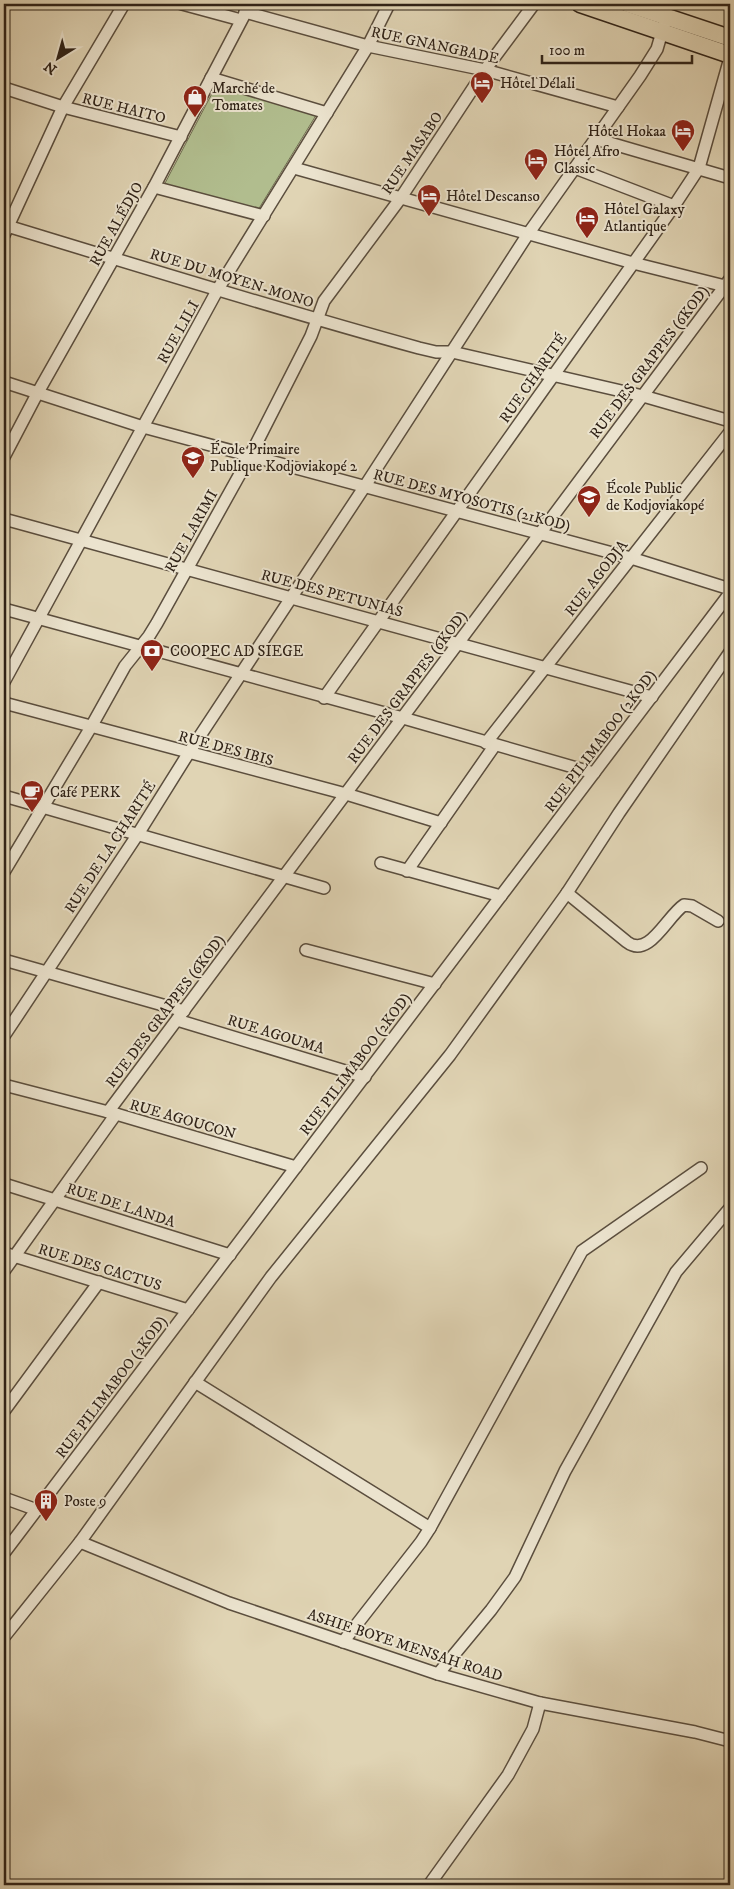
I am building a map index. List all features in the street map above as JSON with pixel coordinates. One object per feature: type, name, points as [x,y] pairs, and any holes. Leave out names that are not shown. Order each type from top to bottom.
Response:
[{"type":"highway","points":[[580,4],[730,38]]},
{"type":"highway","points":[[628,4],[730,57]]},
{"type":"street","points":[[5,229],[63,107],[124,4]]},
{"type":"street","name":"RUE GNANGBADE","points":[[182,4],[245,12],[368,46],[485,70],[618,107]]},
{"type":"street","name":"RUE LILI","points":[[4,682],[218,289],[368,46],[389,4]]},
{"type":"street","name":"RUE MASABO","points":[[317,320],[324,300],[400,198],[485,70],[534,4]]},
{"type":"street","name":"RUE ALÉDJO","points":[[4,457],[37,394],[181,138],[245,12]]},
{"type":"street","name":"RUE DE LA CHARITÉ","points":[[4,1036],[138,834],[240,674],[292,598],[528,234],[657,49],[664,24]]},
{"type":"street","name":"RUE CHARITÉ","points":[[324,698],[674,206],[699,168],[730,57]]},
{"type":"street","points":[[211,78],[327,113]]},
{"type":"street","name":"RUE HAITO","points":[[4,88],[63,107],[181,138]]},
{"type":"street","points":[[596,139],[730,178]]},
{"type":"street","points":[[294,168],[633,263],[728,282]]},
{"type":"street","points":[[575,168],[674,206]]},
{"type":"street","points":[[154,187],[264,216]]},
{"type":"street","name":"RUE DU MOYEN-MONO","points":[[5,229],[114,258],[317,320],[436,352],[452,352],[642,396],[730,421]]},
{"type":"street","name":"RUE DES GRAPPES (6KOD)","points":[[4,1271],[9,1254],[55,1200],[181,1015],[728,282]]},
{"type":"street","name":"RUE LARIMI","points":[[4,872],[91,727],[125,666],[150,636],[250,456],[317,320]]},
{"type":"street","name":"RUE DES MYOSOTIS (21KOD)","points":[[4,382],[143,428],[540,533],[631,558],[730,589]]},
{"type":"street","name":"RUE AGODJA","points":[[407,870],[491,744],[546,666],[730,432]]},
{"type":"street","name":"RUE DES PETUNIAS","points":[[4,518],[187,570],[546,666],[652,697]]},
{"type":"street","name":"RUE PILIMABOO (2KOD)","points":[[4,1553],[730,593]]},
{"type":"street","points":[[4,608],[324,698],[403,718],[594,773]]},
{"type":"street","points":[[4,1637],[80,1542],[271,1277],[450,1055],[567,893],[624,805],[730,652]]},
{"type":"street","name":"RUE DES IBIS","points":[[4,703],[188,754],[346,794],[440,823]]},
{"type":"street","points":[[4,796],[285,875],[324,888]]},
{"type":"street","points":[[381,863],[501,896]]},
{"type":"street","points":[[567,893],[633,946],[646,945],[684,906],[692,906],[718,921]]},
{"type":"street","points":[[306,950],[435,984]]},
{"type":"street","name":"RUE AGOUMA","points":[[4,960],[46,971],[365,1076]]},
{"type":"street","name":"RUE AGOUCON","points":[[4,1085],[296,1167]]},
{"type":"street","points":[[343,1642],[430,1528],[582,1251],[700,1168]]},
{"type":"street","name":"RUE DE LANDA","points":[[4,1184],[230,1255]]},
{"type":"street","points":[[438,1674],[491,1610],[515,1577],[565,1471],[676,1272],[730,1208]]},
{"type":"street","name":"RUE DES CACTUS","points":[[9,1254],[188,1310]]},
{"type":"street","points":[[4,1411],[99,1282]]},
{"type":"street","points":[[195,1382],[430,1528]]},
{"type":"street","points":[[4,1498],[37,1510]]},
{"type":"street","name":"ASHIE BOYE MENSAH ROAD","points":[[80,1542],[228,1603],[438,1674],[540,1703],[695,1732],[730,1741]]},
{"type":"street","points":[[428,1885],[508,1775],[533,1729],[540,1703]]},
{"type":"green space","points":[[218,82],[318,112],[258,210],[163,187]]},
{"type":"place","name":"Hôtel Délali","points":[[482,104]]},
{"type":"place","name":"Marché de Tomates","points":[[195,118]]},
{"type":"place","name":"Hôtel Hokaa","points":[[683,152]]},
{"type":"place","name":"Hôtel Afro Classic","points":[[536,181]]},
{"type":"place","name":"Hôtel Descanso","points":[[429,217]]},
{"type":"place","name":"Hôtel Galaxy Atlantique","points":[[587,239]]},
{"type":"place","name":"École Primaire Publique Kodjoviakopé 2","points":[[193,479]]},
{"type":"place","name":"École Public de Kodjoviakopé","points":[[589,518]]},
{"type":"place","name":"COOPEC AD SIEGE","points":[[152,672]]},
{"type":"place","name":"Café PERK","points":[[32,813]]},
{"type":"place","name":"Poste 9","points":[[46,1522]]}]
